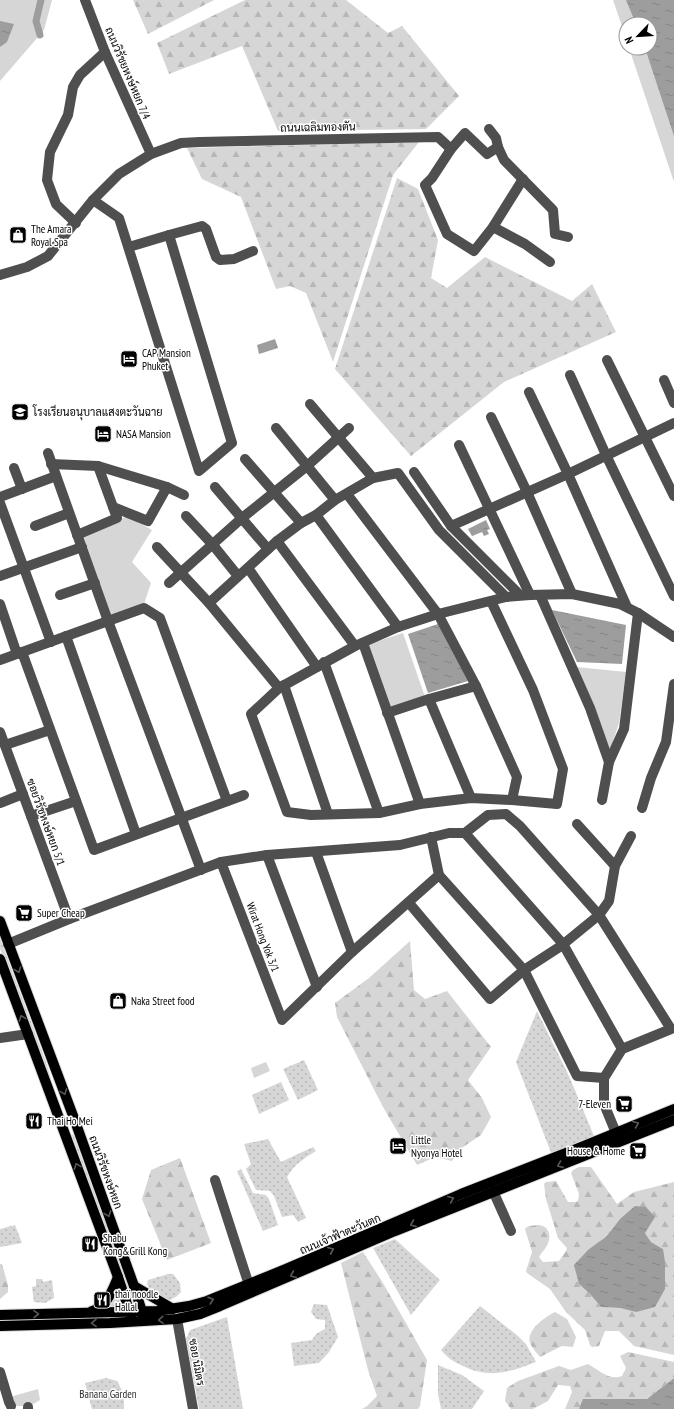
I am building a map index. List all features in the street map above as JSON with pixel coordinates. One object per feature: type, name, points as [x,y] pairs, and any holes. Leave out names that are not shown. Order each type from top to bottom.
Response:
[{"type":"main road","name":"ถนนวิรัชหงษ์หยก","points":[[0,921],[75,1120],[145,1321]]},
{"type":"main road","points":[[0,959],[118,1276],[133,1322]]},
{"type":"main road","name":"ถนนเจ้าฟ้าตะวันตก","points":[[0,1315],[142,1311],[173,1309],[207,1302],[461,1194],[674,1109]]},
{"type":"main road","points":[[62,1126],[75,1120]]},
{"type":"main road","name":"ถนนเจ้าฟ้าตะวันตก","points":[[0,1326],[133,1322],[177,1319],[200,1314],[494,1191],[674,1120]]},
{"type":"main road","points":[[86,1313],[96,1310],[104,1305],[118,1276]]},
{"type":"main road","points":[[134,1286],[173,1309]]},
{"type":"street","name":"ถนนวิรัชยหงษ์หยก 7/4","points":[[85,0],[105,52],[151,154]]},
{"type":"street","points":[[76,223],[56,204],[47,180],[50,152],[68,115],[73,88],[80,75],[105,52]]},
{"type":"street","points":[[489,129],[496,138],[504,160],[553,210],[555,234],[568,237]]},
{"type":"street","points":[[498,147],[487,154],[465,133],[451,149],[432,178],[425,185],[447,234],[474,251],[493,227],[523,179]]},
{"type":"street","name":"ถนนเฉลิมทองตัน","points":[[0,275],[27,267],[48,256],[93,200],[119,174],[151,154],[181,143],[438,137],[451,149]]},
{"type":"street","points":[[93,200],[119,218],[199,471],[232,443],[169,235]]},
{"type":"street","points":[[128,247],[202,226],[206,229],[216,256],[220,260],[234,260],[253,251]]},
{"type":"street","points":[[493,227],[525,244],[550,262]]},
{"type":"street","points":[[607,360],[646,436],[674,496]]},
{"type":"street","points":[[570,375],[606,455],[674,596]]},
{"type":"street","points":[[664,380],[674,403]]},
{"type":"street","points":[[529,392],[568,474],[627,607]]},
{"type":"street","points":[[310,404],[373,478]]},
{"type":"street","points":[[491,417],[527,492],[572,594]]},
{"type":"street","points":[[452,526],[568,474],[674,423]]},
{"type":"street","points":[[276,428],[335,500]]},
{"type":"street","points":[[169,584],[242,518],[307,466],[349,428]]},
{"type":"street","points":[[459,445],[489,510],[525,595]]},
{"type":"street","points":[[48,453],[94,583],[201,870]]},
{"type":"street","points":[[245,458],[301,523]]},
{"type":"street","points":[[51,464],[98,466],[167,487],[184,495]]},
{"type":"street","points":[[78,535],[117,518],[98,466]]},
{"type":"street","points":[[14,468],[22,489]]},
{"type":"street","points":[[414,472],[452,526],[525,595]]},
{"type":"street","points":[[209,603],[268,548],[301,523],[316,515],[335,500],[373,478],[398,473],[439,530],[506,597]]},
{"type":"street","points":[[0,497],[56,476]]},
{"type":"street","points":[[113,507],[148,521],[167,487]]},
{"type":"street","points":[[215,487],[268,548]]},
{"type":"street","points":[[347,494],[438,614],[476,686],[517,777],[512,800]]},
{"type":"street","points":[[0,503],[51,642]]},
{"type":"street","points":[[35,526],[70,513]]},
{"type":"street","points":[[316,515],[398,627]]},
{"type":"street","points":[[186,516],[213,545],[238,576]]},
{"type":"street","points":[[277,541],[359,644],[387,713],[420,804]]},
{"type":"street","points":[[0,576],[82,547]]},
{"type":"street","points":[[157,547],[209,603],[282,686],[328,814]]},
{"type":"street","points":[[248,568],[320,665],[378,813]]},
{"type":"street","points":[[60,596],[94,583]]},
{"type":"street","points":[[491,601],[533,690],[563,769],[557,804],[471,798],[420,804],[378,813],[311,814],[287,812],[251,714],[282,686],[359,644],[398,627],[438,614],[506,597],[525,595],[572,594],[620,604],[638,613],[674,637]]},
{"type":"street","points":[[540,595],[590,708],[609,762]]},
{"type":"street","points":[[0,604],[50,730],[94,850],[244,795]]},
{"type":"street","points":[[0,660],[144,608],[160,618],[227,801]]},
{"type":"street","points":[[602,800],[609,762],[624,729],[638,613]]},
{"type":"street","points":[[66,636],[136,834]]},
{"type":"street","points":[[642,808],[651,778],[666,742],[674,684]]},
{"type":"street","points":[[387,713],[429,699],[476,686]]},
{"type":"street","points":[[429,699],[471,798]]},
{"type":"street","points":[[5,745],[50,730]]},
{"type":"street","name":"ซอยวิรัชหงษ์หยก 5/1","points":[[0,732],[69,919]]},
{"type":"street","points":[[0,803],[23,794]]},
{"type":"street","points":[[31,816],[76,801]]},
{"type":"street","points":[[8,944],[69,919],[222,862],[267,855],[400,845],[449,833],[465,834],[488,815],[506,814],[520,826],[599,915],[671,1029],[622,1049],[604,1078],[604,1104],[616,1133]]},
{"type":"street","points":[[577,824],[615,866]]},
{"type":"street","points":[[465,834],[563,944],[622,1049]]},
{"type":"street","points":[[409,903],[490,999],[524,970],[563,944],[599,915],[609,901],[615,866],[631,836]]},
{"type":"street","points":[[431,837],[439,875],[524,970],[577,1076],[604,1078]]},
{"type":"street","points":[[316,852],[352,952]]},
{"type":"street","points":[[267,855],[317,987],[352,952],[439,875]]},
{"type":"street","name":"Wirat Hong Yok 3/1","points":[[222,862],[282,1020],[317,987]]},
{"type":"street","points":[[0,1038],[28,1034]]},
{"type":"street","points":[[215,1180],[249,1285]]},
{"type":"street","points":[[494,1191],[511,1231]]},
{"type":"street","name":"ซอย นิมิตร","points":[[177,1319],[193,1409]]},
{"type":"street","points":[[0,1377],[11,1406]]},
{"type":"green space","points":[[0,0],[52,0],[44,30],[0,81]]},
{"type":"green space","points":[[133,0],[214,0],[148,34]]},
{"type":"green space","points":[[245,0],[346,0],[388,33],[402,26],[459,96],[426,129],[278,131],[242,46],[169,74],[157,43]]},
{"type":"green space","points":[[613,0],[674,0],[674,182],[632,56],[658,56],[658,16],[618,16]]},
{"type":"green space","points":[[419,142],[393,175],[333,362],[306,293],[290,286],[276,289],[241,197],[202,179],[187,148]]},
{"type":"green space","points":[[397,178],[418,189],[438,240],[431,278],[447,288],[485,257],[572,301],[592,284],[616,332],[504,382],[411,456],[335,369]]},
{"type":"green space","points":[[128,516],[152,530],[132,562],[151,583],[143,607],[109,619],[80,536]]},
{"type":"green space","points":[[403,633],[425,697],[388,709],[366,645]]},
{"type":"green space","points":[[577,667],[626,672],[619,723],[610,750]]},
{"type":"green space","points":[[0,938],[47,1065],[60,1112],[0,949]]},
{"type":"green space","points":[[410,941],[414,990],[425,999],[447,991],[491,1047],[468,1080],[482,1098],[491,1117],[481,1135],[460,1149],[452,1161],[435,1157],[417,1165],[383,1107],[337,1017],[335,1003],[369,978]]},
{"type":"green space","points":[[537,1011],[569,1076],[594,1136],[552,1155],[516,1062]]},
{"type":"green space","points":[[304,1060],[318,1090],[298,1100],[283,1069]]},
{"type":"green space","points":[[266,1062],[270,1071],[254,1078],[251,1068]]},
{"type":"green space","points":[[281,1082],[289,1100],[259,1114],[252,1095]]},
{"type":"green space","points":[[73,1134],[127,1281],[131,1297],[129,1297],[86,1179],[72,1135]]},
{"type":"green space","points":[[268,1139],[281,1162],[313,1147],[316,1151],[300,1162],[287,1177],[306,1218],[298,1222],[293,1215],[282,1217],[274,1196],[270,1191],[256,1190],[246,1169],[251,1164],[244,1144]]},
{"type":"green space","points":[[180,1158],[211,1243],[167,1260],[142,1199],[151,1170]]},
{"type":"green space","points":[[579,1167],[591,1167],[617,1204],[634,1192],[674,1182],[674,1355],[634,1346],[619,1331],[605,1331],[599,1346],[592,1347],[585,1330],[566,1312],[550,1289],[527,1273],[526,1271],[532,1252],[525,1229],[527,1227],[541,1225],[548,1230],[548,1243],[539,1257],[543,1262],[559,1261],[566,1251],[567,1248],[558,1238],[546,1199],[544,1184],[546,1182],[556,1181],[568,1202],[578,1201],[579,1194],[571,1173]],"holes":[[[645,1233],[651,1242],[663,1249],[636,1312],[620,1308],[601,1307],[579,1284],[589,1249],[607,1236]]]},
{"type":"green space","points":[[241,1169],[253,1193],[266,1195],[269,1199],[278,1225],[263,1231],[237,1171]]},
{"type":"green space","points":[[15,1225],[22,1243],[0,1247],[0,1229]]},
{"type":"green space","points":[[395,1239],[440,1280],[411,1315],[373,1248]]},
{"type":"green space","points":[[363,1252],[383,1283],[427,1360],[420,1406],[418,1409],[362,1409],[377,1396],[368,1370],[341,1263]]},
{"type":"green space","points":[[0,1264],[2,1264],[8,1285],[8,1292],[0,1299]]},
{"type":"green space","points":[[173,1274],[180,1283],[181,1292],[176,1297],[163,1303],[151,1292],[147,1284],[148,1280]]},
{"type":"green space","points":[[36,1279],[42,1279],[43,1282],[52,1280],[54,1298],[45,1303],[34,1302],[32,1287],[36,1286]]},
{"type":"green space","points":[[117,1287],[125,1306],[106,1307]]},
{"type":"green space","points":[[314,1304],[327,1305],[338,1337],[329,1352],[319,1363],[294,1366],[291,1343],[312,1340],[316,1334],[325,1329],[325,1320],[316,1319],[311,1312]]},
{"type":"green space","points":[[480,1306],[526,1344],[536,1362],[516,1369],[498,1373],[489,1373],[471,1369],[455,1362],[445,1355],[441,1350]]},
{"type":"green space","points":[[555,1312],[567,1319],[576,1337],[573,1347],[562,1346],[540,1357],[530,1343],[531,1333],[537,1324]]},
{"type":"green space","points":[[227,1317],[243,1409],[199,1409],[186,1339],[190,1330]]},
{"type":"green space","points":[[628,1352],[674,1362],[674,1378],[647,1399],[584,1399],[579,1409],[565,1409],[572,1392],[570,1386],[558,1385],[548,1401],[533,1409],[511,1409],[505,1401],[507,1388],[518,1381],[559,1366],[571,1370],[588,1364],[608,1376],[622,1376],[626,1368],[620,1356]]},
{"type":"green space","points":[[438,1365],[462,1375],[484,1391],[472,1409],[441,1409],[438,1394]]},
{"type":"green space","name":"Banana Garden","points":[[106,1378],[117,1381],[119,1384],[123,1394],[124,1409],[92,1409],[85,1383]]},
{"type":"green space","points":[[38,1389],[40,1400],[30,1406],[15,1406],[10,1397]]},
{"type":"water","points":[[626,0],[674,0],[674,136],[648,56],[658,56],[658,16],[633,16]]},
{"type":"water","points":[[0,21],[14,24],[7,42],[0,47]]},
{"type":"water","points":[[275,339],[278,348],[259,354],[257,345]]},
{"type":"water","points":[[486,520],[490,529],[487,530],[489,534],[484,536],[482,532],[472,536],[468,529]]},
{"type":"water","points":[[552,610],[626,625],[622,664],[577,662]]},
{"type":"water","points":[[438,624],[468,681],[428,693],[408,634]]},
{"type":"water","points":[[635,1206],[646,1207],[655,1217],[645,1233],[651,1242],[663,1249],[665,1262],[665,1289],[655,1307],[636,1312],[620,1308],[601,1307],[579,1284],[574,1265],[589,1249],[607,1236],[620,1219]]},
{"type":"water","points":[[674,1378],[674,1409],[579,1409],[583,1399],[647,1399]]},
{"type":"waterway","points":[[40,35],[36,21],[41,0]]},
{"type":"place","name":"The Amara Royal Spa","points":[[18,235]]},
{"type":"place","name":"CAP Mansion Phuket","points":[[129,359]]},
{"type":"place","name":"โรงเรียนอนุบาลแสงตะวันฉาย","points":[[20,412]]},
{"type":"place","name":"NASA Mansion","points":[[103,434]]},
{"type":"place","name":"Super Cheap","points":[[24,913]]},
{"type":"place","name":"Naka Street food","points":[[118,1001]]},
{"type":"place","name":"7-Eleven","points":[[624,1104]]},
{"type":"place","name":"Thai Ho Mei","points":[[34,1121]]},
{"type":"place","name":"Little Nyonya Hotel","points":[[398,1146]]},
{"type":"place","name":"House & Home","points":[[638,1151]]},
{"type":"place","name":"Shabu Kong&Grill Kong","points":[[90,1244]]},
{"type":"place","name":"thaï noodle Hallal","points":[[102,1300]]}]
